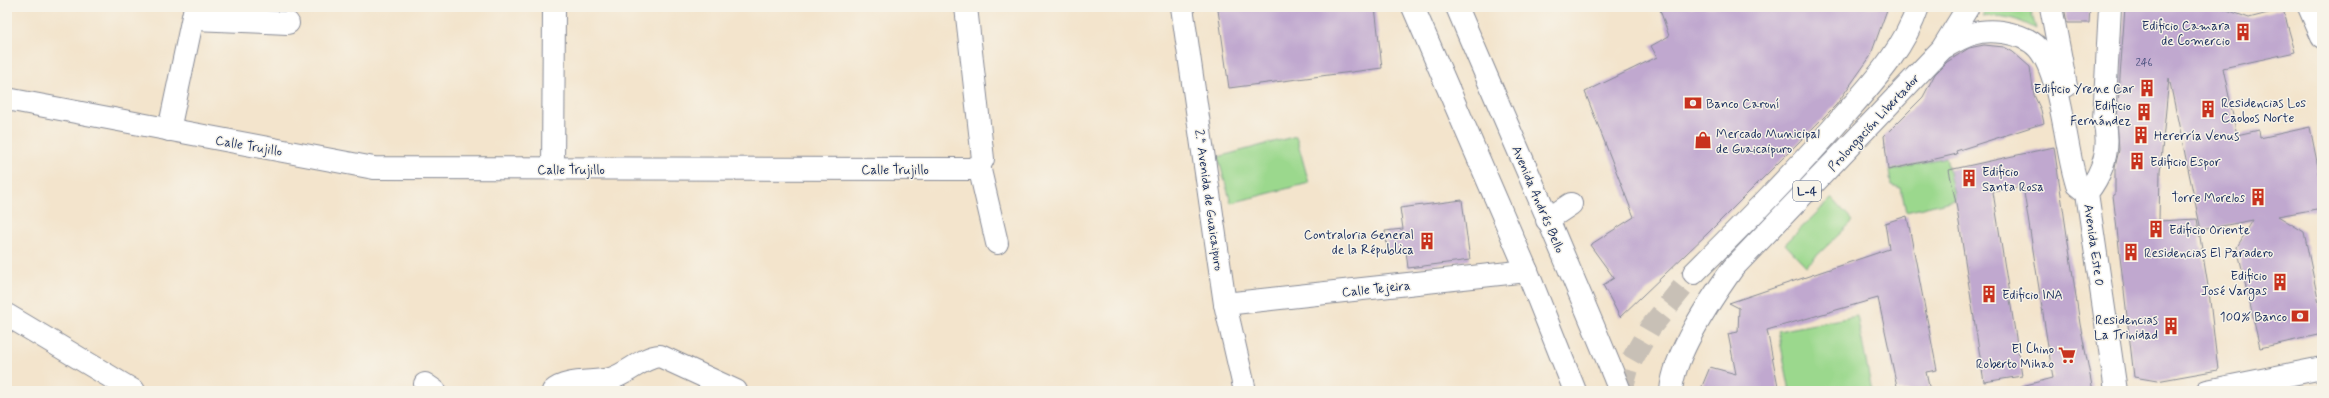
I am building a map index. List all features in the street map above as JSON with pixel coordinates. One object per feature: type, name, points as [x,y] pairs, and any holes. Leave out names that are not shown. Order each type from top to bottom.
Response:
[{"type":"street","points":[[552,169],[554,7]]},
{"type":"street","points":[[966,7],[983,159],[979,166],[997,243]]},
{"type":"street","name":"2.ª Avenida de Guaicaipuro","points":[[1182,7],[1226,304],[1245,391]]},
{"type":"street","points":[[1413,7],[1527,271],[1575,391]]},
{"type":"street","name":"Avenida Andrés Bello","points":[[1457,7],[1547,220],[1585,303],[1620,391]]},
{"type":"street","name":"Prolongación Libertador","points":[[1694,273],[1799,168],[1887,66],[1912,27],[1918,7]]},
{"type":"street","name":"Prolongación Libertador","points":[[1671,391],[1672,375],[1710,300],[1733,268],[1942,49],[1968,7]]},
{"type":"street","points":[[2051,7],[2087,193]]},
{"type":"street","name":"Avenida Este 0","points":[[2110,7],[2104,120],[2107,131],[2103,170],[2087,193],[2116,391]]},
{"type":"street","points":[[2309,7],[2322,37]]},
{"type":"street","points":[[169,130],[194,13],[288,23]]},
{"type":"street","points":[[1942,49],[1975,32],[1990,31],[2022,37],[2038,48],[2052,75],[2074,174],[2078,185],[2087,193]]},
{"type":"street","name":"Calle Trujillo","points":[[7,99],[374,168],[971,169],[979,166]]},
{"type":"street","points":[[1547,220],[1571,204]]},
{"type":"street","name":"Calle Tejeira","points":[[1226,304],[1527,271]]},
{"type":"street","points":[[7,315],[134,391]]},
{"type":"street","points":[[553,391],[565,385],[611,378],[650,358],[660,356],[736,391]]},
{"type":"street","points":[[2207,391],[2322,368]]},
{"type":"green space","points":[[1986,7],[2030,7],[2036,29],[2023,22],[2010,18],[1997,16],[1982,17]]},
{"type":"green space","points":[[1296,136],[1309,183],[1231,203],[1218,157]]},
{"type":"green space","points":[[1946,157],[1955,200],[1906,212],[1901,188],[1891,185],[1889,171]]},
{"type":"green space","points":[[1832,198],[1853,221],[1806,266],[1785,244]]},
{"type":"green space","points":[[1857,316],[1872,391],[1790,391],[1778,331]]},
{"type":"building","points":[[1238,7],[1375,7],[1382,68],[1229,88],[1218,10]]},
{"type":"building","name":"Mercado Municipal de Guaicaipuro","points":[[1659,7],[1888,7],[1870,57],[1836,105],[1708,233],[1620,317],[1603,285],[1614,278],[1590,245],[1634,217],[1585,92],[1657,57],[1651,46],[1669,36]]},
{"type":"building","points":[[2064,7],[2090,7],[2089,23],[2067,23]]},
{"type":"building","points":[[2125,7],[2219,7],[2249,18],[2283,9],[2295,52],[2223,68],[2237,135],[2259,130],[2260,138],[2310,127],[2322,187],[2322,208],[2278,216],[2304,232],[2322,318],[2322,334],[2260,348],[2237,247],[2253,220],[2201,230],[2169,78],[2160,171],[2159,221],[2197,219],[2209,292],[2218,370],[2157,381],[2134,377],[2113,195],[2115,195],[2115,167],[2119,150],[2117,119]]},
{"type":"building","points":[[1984,45],[2004,47],[2013,52],[2030,67],[2034,95],[2041,110],[2044,123],[1956,151],[1957,154],[1888,170],[1884,136],[1923,97],[1935,74],[1947,62],[1969,48]]},
{"type":"building","points":[[2054,147],[2080,324],[2093,391],[2022,391],[2022,386],[2053,378],[2023,186],[1993,192],[2022,376],[1984,382],[1956,203],[1949,170]]},
{"type":"building","name":"Contraloria General de la Républica","points":[[1462,200],[1470,260],[1408,268],[1406,251],[1388,253],[1385,231],[1403,229],[1400,208]]},
{"type":"building","points":[[1907,216],[1937,370],[1926,372],[1930,391],[1898,391],[1878,298],[1767,330],[1779,391],[1700,391],[1710,367],[1736,374],[1728,334],[1738,332],[1739,308],[1729,303],[1889,249],[1885,223]]},
{"type":"tunnel","points":[[1622,391],[1629,365],[1650,328],[1694,273]]},
{"type":"place","name":"Edificio Camara de Comercio","points":[[2243,32]]},
{"type":"place","name":"Edificio Yrene Car","points":[[2147,88]]},
{"type":"place","name":"Banco Caroní","points":[[1693,103]]},
{"type":"place","name":"Residencias Los Caobos Norte","points":[[2208,109]]},
{"type":"place","name":"Edificio Fernández","points":[[2144,112]]},
{"type":"place","name":"Hererría Venus","points":[[2141,135]]},
{"type":"place","name":"Mercado Municipal de Guaicaipuro","points":[[1703,140]]},
{"type":"place","name":"Edificio Espor","points":[[2137,161]]},
{"type":"place","name":"Edificio Santa Rosa","points":[[1969,178]]},
{"type":"place","name":"Torre Morelos","points":[[2258,197]]},
{"type":"place","name":"Edificio Oriente","points":[[2156,229]]},
{"type":"place","name":"Contraloria General de la Républica","points":[[1427,241]]},
{"type":"place","name":"Residencias El Paradero","points":[[2131,252]]},
{"type":"place","name":"Edificio José Vargas","points":[[2280,282]]},
{"type":"place","name":"Edificio INA","points":[[1989,294]]},
{"type":"place","name":"100% Banco","points":[[2300,316]]},
{"type":"place","name":"Residencias La Trinidad","points":[[2171,326]]},
{"type":"place","name":"El Chino Roberto Mihao","points":[[2067,355]]}]
